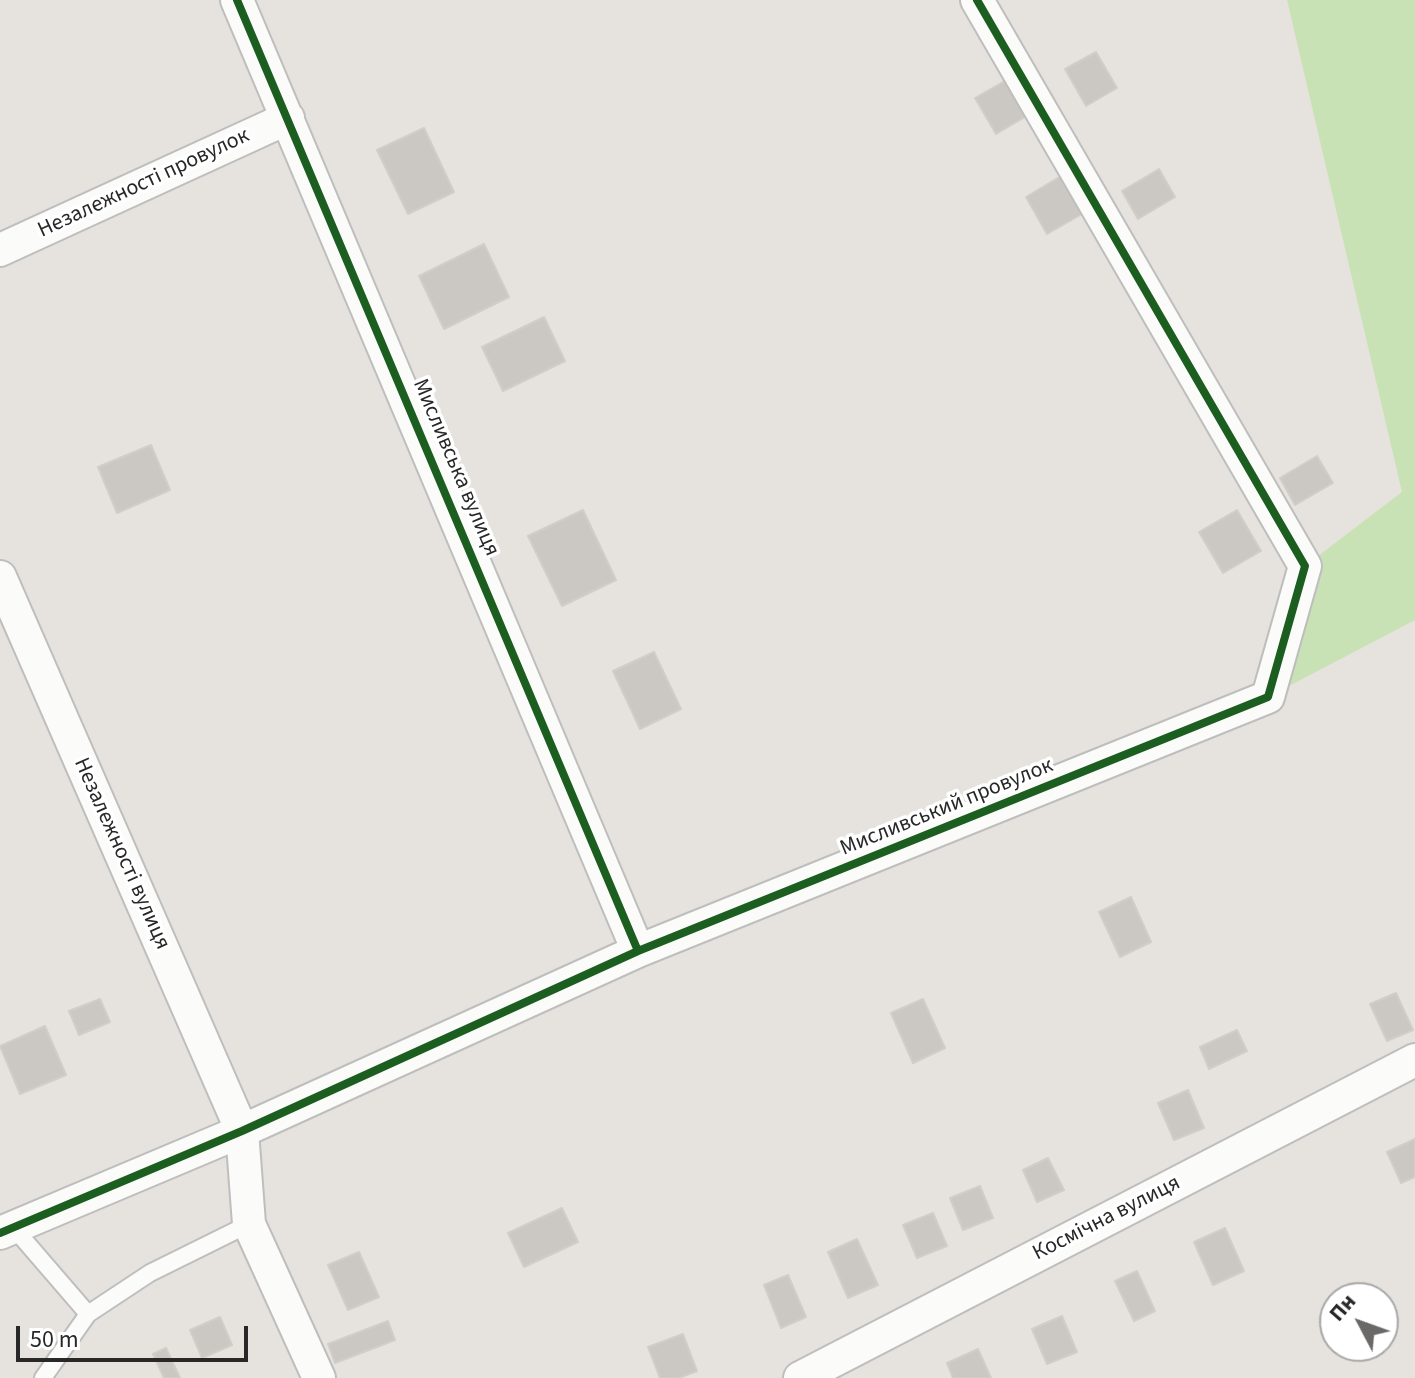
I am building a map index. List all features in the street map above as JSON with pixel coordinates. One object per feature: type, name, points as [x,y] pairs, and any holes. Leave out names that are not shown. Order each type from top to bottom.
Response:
[{"type":"street","name":"Мисливська вулиця","points":[[237,0],[638,951]]},
{"type":"street","name":"Мисливський провулок","points":[[7,1230],[242,1131],[638,951],[1268,697],[1305,566],[977,0]]},
{"type":"street","name":"Незалежності провулок","points":[[0,250],[288,118]]},
{"type":"street","name":"Незалежності вулиця","points":[[0,577],[242,1131],[249,1224]]},
{"type":"street","name":"Космічна вулиця","points":[[800,1378],[1415,1060]]},
{"type":"street","points":[[249,1224],[319,1378]]},
{"type":"lane","points":[[43,1378],[88,1314],[150,1273],[249,1224]]},
{"type":"lane","points":[[7,1230],[88,1314]]},
{"type":"green space","points":[[1287,0],[1415,0],[1415,620],[1268,697],[1305,566],[1402,492]]},
{"type":"building","points":[[1096,52],[1117,88],[1086,106],[1065,69]]},
{"type":"building","points":[[1010,78],[1030,114],[996,134],[975,98]]},
{"type":"building","points":[[424,128],[454,192],[408,214],[377,150]]},
{"type":"building","points":[[1159,169],[1175,197],[1138,219],[1122,191]]},
{"type":"building","points":[[1061,176],[1082,214],[1047,234],[1026,197]]},
{"type":"building","points":[[484,244],[509,297],[444,329],[419,276]]},
{"type":"building","points":[[544,317],[565,361],[503,391],[482,347]]},
{"type":"building","points":[[151,445],[170,490],[117,513],[98,467]]},
{"type":"building","points":[[1317,456],[1333,483],[1295,505],[1280,478]]},
{"type":"building","points":[[583,510],[616,580],[562,606],[528,536]]},
{"type":"building","points":[[1237,510],[1261,551],[1223,573],[1199,532]]},
{"type":"building","points":[[654,652],[681,709],[640,729],[613,671]]},
{"type":"building","points":[[1131,897],[1151,942],[1120,957],[1099,912]]},
{"type":"building","points":[[1396,993],[1413,1030],[1387,1041],[1370,1004]]},
{"type":"building","points":[[100,999],[110,1022],[79,1035],[69,1011]]},
{"type":"building","points":[[923,999],[945,1048],[913,1063],[891,1013]]},
{"type":"building","points":[[45,1026],[66,1075],[20,1094],[0,1046]]},
{"type":"building","points":[[1237,1030],[1247,1051],[1209,1069],[1200,1047]]},
{"type":"building","points":[[1188,1090],[1204,1128],[1174,1140],[1158,1103]]},
{"type":"building","points":[[1415,1139],[1415,1177],[1401,1183],[1387,1152]]},
{"type":"building","points":[[1048,1158],[1064,1190],[1037,1202],[1023,1170]]},
{"type":"building","points":[[980,1186],[993,1218],[963,1230],[950,1198]]},
{"type":"building","points":[[562,1208],[578,1242],[524,1267],[508,1233]]},
{"type":"building","points":[[933,1213],[947,1246],[917,1258],[903,1225]]},
{"type":"building","points":[[1225,1228],[1244,1271],[1213,1285],[1194,1242]]},
{"type":"building","points":[[857,1239],[878,1285],[848,1298],[828,1252]]},
{"type":"building","points":[[359,1252],[379,1297],[348,1310],[328,1265]]},
{"type":"building","points":[[1137,1271],[1155,1311],[1134,1321],[1115,1281]]},
{"type":"building","points":[[788,1275],[806,1317],[781,1328],[764,1285]]},
{"type":"building","points":[[1062,1316],[1077,1352],[1047,1364],[1032,1329]]},
{"type":"building","points":[[220,1317],[232,1345],[202,1358],[190,1330]]},
{"type":"building","points":[[388,1321],[395,1340],[335,1363],[328,1344]]},
{"type":"building","points":[[683,1334],[697,1371],[679,1378],[660,1378],[648,1347]]},
{"type":"building","points":[[166,1348],[180,1378],[164,1378],[153,1354]]},
{"type":"building","points":[[978,1349],[991,1378],[953,1378],[947,1363]]},
{"type":"cycle path","points":[[237,0],[638,951]]},
{"type":"cycle path","points":[[0,1233],[242,1131],[638,951],[1268,697],[1305,566],[977,0]]}]
